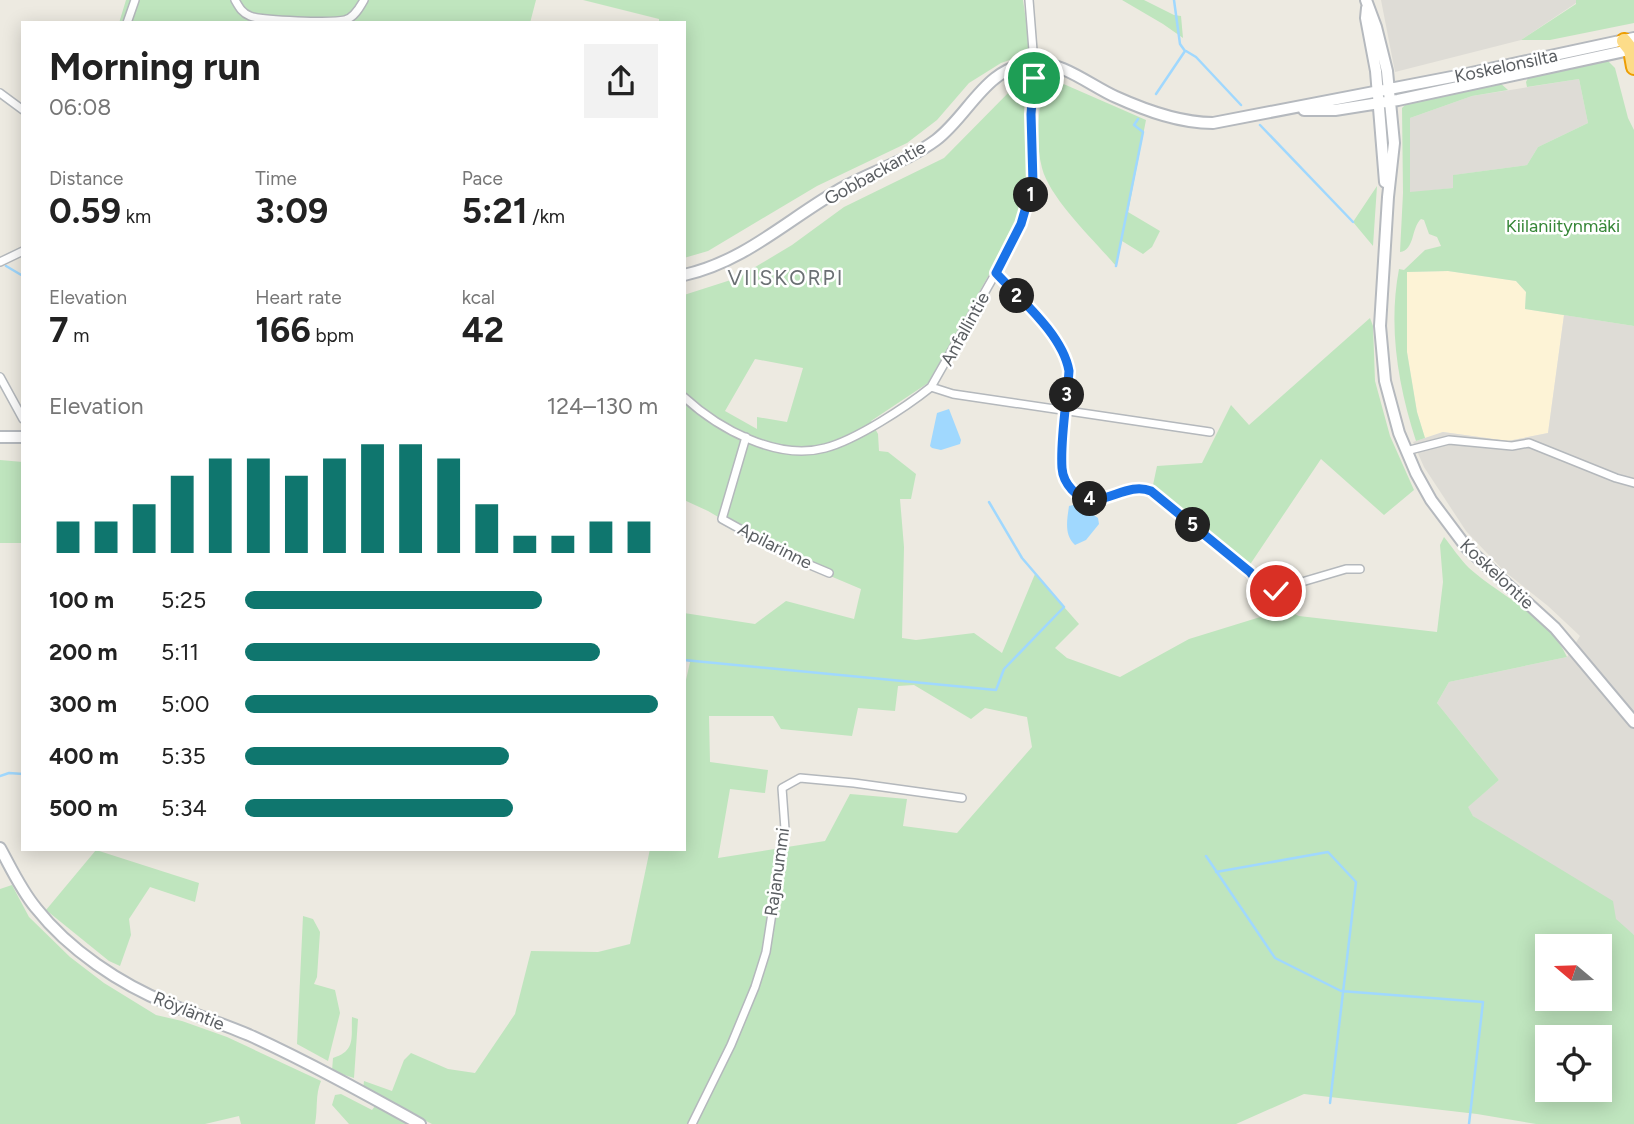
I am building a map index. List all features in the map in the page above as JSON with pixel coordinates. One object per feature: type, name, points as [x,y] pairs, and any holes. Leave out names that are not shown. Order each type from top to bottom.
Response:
[{"type":"highway","points":[[1631,45],[1634,67]]},
{"type":"street","points":[[128,21],[135,0]]},
{"type":"street","points":[[235,0],[249,16],[305,21],[346,20],[355,14],[364,0]]},
{"type":"street","name":"Anfallintie","points":[[686,399],[709,417],[746,437],[766,446],[803,452],[845,441],[931,387],[1021,224],[1033,183],[1031,114],[1034,63],[1029,0]]},
{"type":"street","name":"Koskelontie","points":[[1367,4],[1366,18],[1384,96],[1388,197],[1380,300],[1381,356],[1389,400],[1406,451],[1432,500],[1467,548],[1555,628],[1634,722]]},
{"type":"street","name":"Koskelonsilta","points":[[1384,96],[1631,45]]},
{"type":"street","points":[[1034,63],[1052,65],[1137,106],[1170,118],[1196,123],[1213,123],[1384,96]]},
{"type":"street","name":"Gobbackantie","points":[[686,275],[705,271],[732,260],[846,186],[918,153],[957,121],[988,83],[1004,71],[1034,63]]},
{"type":"street","points":[[0,93],[21,109]]},
{"type":"street","points":[[0,262],[21,252]]},
{"type":"street","points":[[996,273],[1029,308],[1063,352],[1069,371],[1062,469],[1068,486],[1086,499],[1093,500],[1142,488],[1151,491],[1228,554],[1268,592],[1346,569],[1360,569]]},
{"type":"street","points":[[0,377],[21,415]]},
{"type":"street","points":[[931,387],[953,394],[1210,432]]},
{"type":"street","points":[[0,437],[21,437]]},
{"type":"street","name":"Apilarinne","points":[[746,437],[722,519],[791,557],[829,573]]},
{"type":"street","points":[[1406,451],[1448,439],[1513,446],[1529,443],[1634,483]]},
{"type":"street","name":"Rajanummi","points":[[692,1124],[731,1045],[766,952],[785,829],[782,788],[800,778],[962,798]]},
{"type":"street","name":"Röyläntie","points":[[0,848],[36,909],[55,930],[108,971],[167,1004],[286,1052],[420,1124]]},
{"type":"shaded area","points":[[1381,0],[1576,0],[1576,3],[1521,40],[1395,72]]},
{"type":"shaded area","points":[[1579,79],[1588,123],[1538,147],[1527,165],[1454,175],[1453,188],[1410,193],[1410,118],[1472,96]]},
{"type":"shaded area","points":[[1448,271],[1516,281],[1526,292],[1525,309],[1564,315],[1548,433],[1508,441],[1443,432],[1425,438],[1417,412],[1407,352],[1407,272]]},
{"type":"shaded area","points":[[1564,315],[1634,326],[1634,935],[1473,816],[1467,807],[1499,780],[1437,703],[1449,682],[1567,657],[1580,636],[1504,571],[1466,531],[1424,467],[1413,442],[1443,432],[1508,441],[1548,433]]},
{"type":"green space","points":[[126,0],[536,0],[531,21],[120,21]]},
{"type":"green space","points":[[583,0],[1023,0],[1030,48],[1026,54],[1001,63],[969,83],[937,120],[907,143],[817,186],[708,251],[686,257],[686,21],[659,19]]},
{"type":"green space","points":[[1122,0],[1144,0],[1181,16],[1183,38],[1163,24]]},
{"type":"green space","points":[[1576,0],[1634,0],[1634,23],[1550,40],[1521,40],[1576,4]]},
{"type":"green space","name":"Kiilaniitynmäki","points":[[1607,60],[1615,68],[1628,118],[1634,130],[1634,326],[1525,309],[1526,292],[1516,281],[1448,271],[1407,272],[1407,352],[1417,412],[1425,438],[1416,441],[1404,399],[1397,356],[1394,312],[1396,291],[1399,269],[1404,270],[1425,250],[1441,246],[1437,237],[1429,234],[1424,220],[1421,219],[1411,243],[1400,252],[1403,193],[1402,108],[1408,102],[1499,82],[1508,90],[1472,96],[1410,118],[1410,192],[1453,188],[1453,175],[1527,165],[1538,147],[1588,123],[1579,79],[1527,87],[1529,76]]},
{"type":"green space","points":[[1059,82],[1146,120],[1128,212],[1160,231],[1152,247],[1143,254],[1122,241],[1116,266],[1063,206],[1042,168],[1038,133],[1041,98],[1052,92],[1051,83]]},
{"type":"green space","points":[[1013,88],[1026,90],[1025,136],[1030,158],[1029,174],[1026,192],[1009,239],[928,383],[871,421],[878,434],[879,451],[888,452],[916,474],[911,499],[900,499],[904,547],[902,638],[916,640],[974,633],[1002,653],[1035,574],[1079,624],[1055,648],[1067,658],[1120,677],[1189,639],[1270,614],[1276,606],[1299,616],[1437,632],[1443,582],[1440,545],[1444,537],[1469,568],[1548,629],[1567,657],[1449,682],[1437,703],[1499,780],[1468,807],[1473,816],[1613,901],[1616,919],[1634,935],[1634,1124],[1536,1124],[1477,1114],[1304,1094],[1236,1124],[432,1124],[363,1089],[364,1081],[392,1091],[404,1060],[411,1053],[448,1069],[475,1073],[515,1014],[531,951],[598,952],[630,944],[650,851],[686,851],[686,680],[690,662],[686,661],[686,613],[755,624],[786,601],[854,619],[861,589],[790,559],[686,501],[686,294],[737,278],[792,245],[844,207],[944,158]],"holes":[[[755,359],[803,368],[787,422],[757,417],[757,429],[725,411]],[[914,685],[971,719],[985,708],[1027,717],[1032,747],[957,833],[903,826],[907,799],[850,794],[825,841],[718,858],[730,789],[765,793],[768,770],[710,762],[709,716],[773,716],[781,729],[852,736],[858,708],[895,711],[898,686]]]},
{"type":"green space","points":[[1377,186],[1373,246],[1353,222]]},
{"type":"green space","points":[[1370,318],[1373,326],[1375,381],[1390,436],[1414,490],[1384,515],[1321,459],[1249,566],[1153,485],[1157,466],[1202,463],[1231,405],[1249,425]]},
{"type":"green space","points":[[0,460],[21,462],[21,543],[0,543]]},
{"type":"green space","points":[[95,851],[199,883],[195,902],[150,887],[129,919],[131,935],[120,966],[109,961],[46,910]]},
{"type":"green space","points":[[12,885],[29,917],[70,957],[104,983],[156,1015],[227,1037],[321,1081],[315,1124],[241,1124],[239,1116],[205,1124],[0,1124],[0,889]]},
{"type":"green space","points":[[303,916],[313,919],[320,932],[317,977],[314,984],[335,990],[340,1013],[328,1061],[297,1044]]},
{"type":"green space","points":[[352,1017],[358,1019],[354,1078],[332,1071],[333,1058],[346,1052],[351,1043]]},
{"type":"green space","points":[[341,1094],[372,1110],[375,1106],[411,1124],[349,1124],[332,1105],[335,1095]]},
{"type":"water","points":[[949,409],[961,440],[960,444],[941,450],[932,448],[930,446],[937,413]]},
{"type":"water","points":[[1073,505],[1098,518],[1099,524],[1086,540],[1075,545],[1069,537],[1067,527],[1069,506]]},
{"type":"waterway","points":[[1156,94],[1185,51],[1180,44],[1174,0]]},
{"type":"waterway","points":[[1186,51],[1196,57],[1241,105]]},
{"type":"waterway","points":[[1116,266],[1143,132],[1134,125],[1138,119]]},
{"type":"waterway","points":[[1260,125],[1353,222]]},
{"type":"waterway","points":[[6,266],[21,275]]},
{"type":"waterway","points":[[686,660],[996,690],[1004,669],[1064,607],[1022,558],[989,502]]},
{"type":"waterway","points":[[0,776],[21,774]]},
{"type":"waterway","points":[[1216,872],[1328,852],[1356,882],[1330,1103]]},
{"type":"waterway","points":[[1206,856],[1275,958],[1341,991],[1483,1002],[1469,1124]]},
{"type":"district","name":"VIISKORPI","points":[[786,278]]},
{"type":"route","points":[[1034,78],[1031,114],[1033,183],[1021,224],[996,273],[1056,340],[1067,362],[1069,371],[1062,469],[1068,486],[1086,499],[1093,500],[1142,488],[1151,491],[1250,572],[1266,591],[1276,591]]}]
